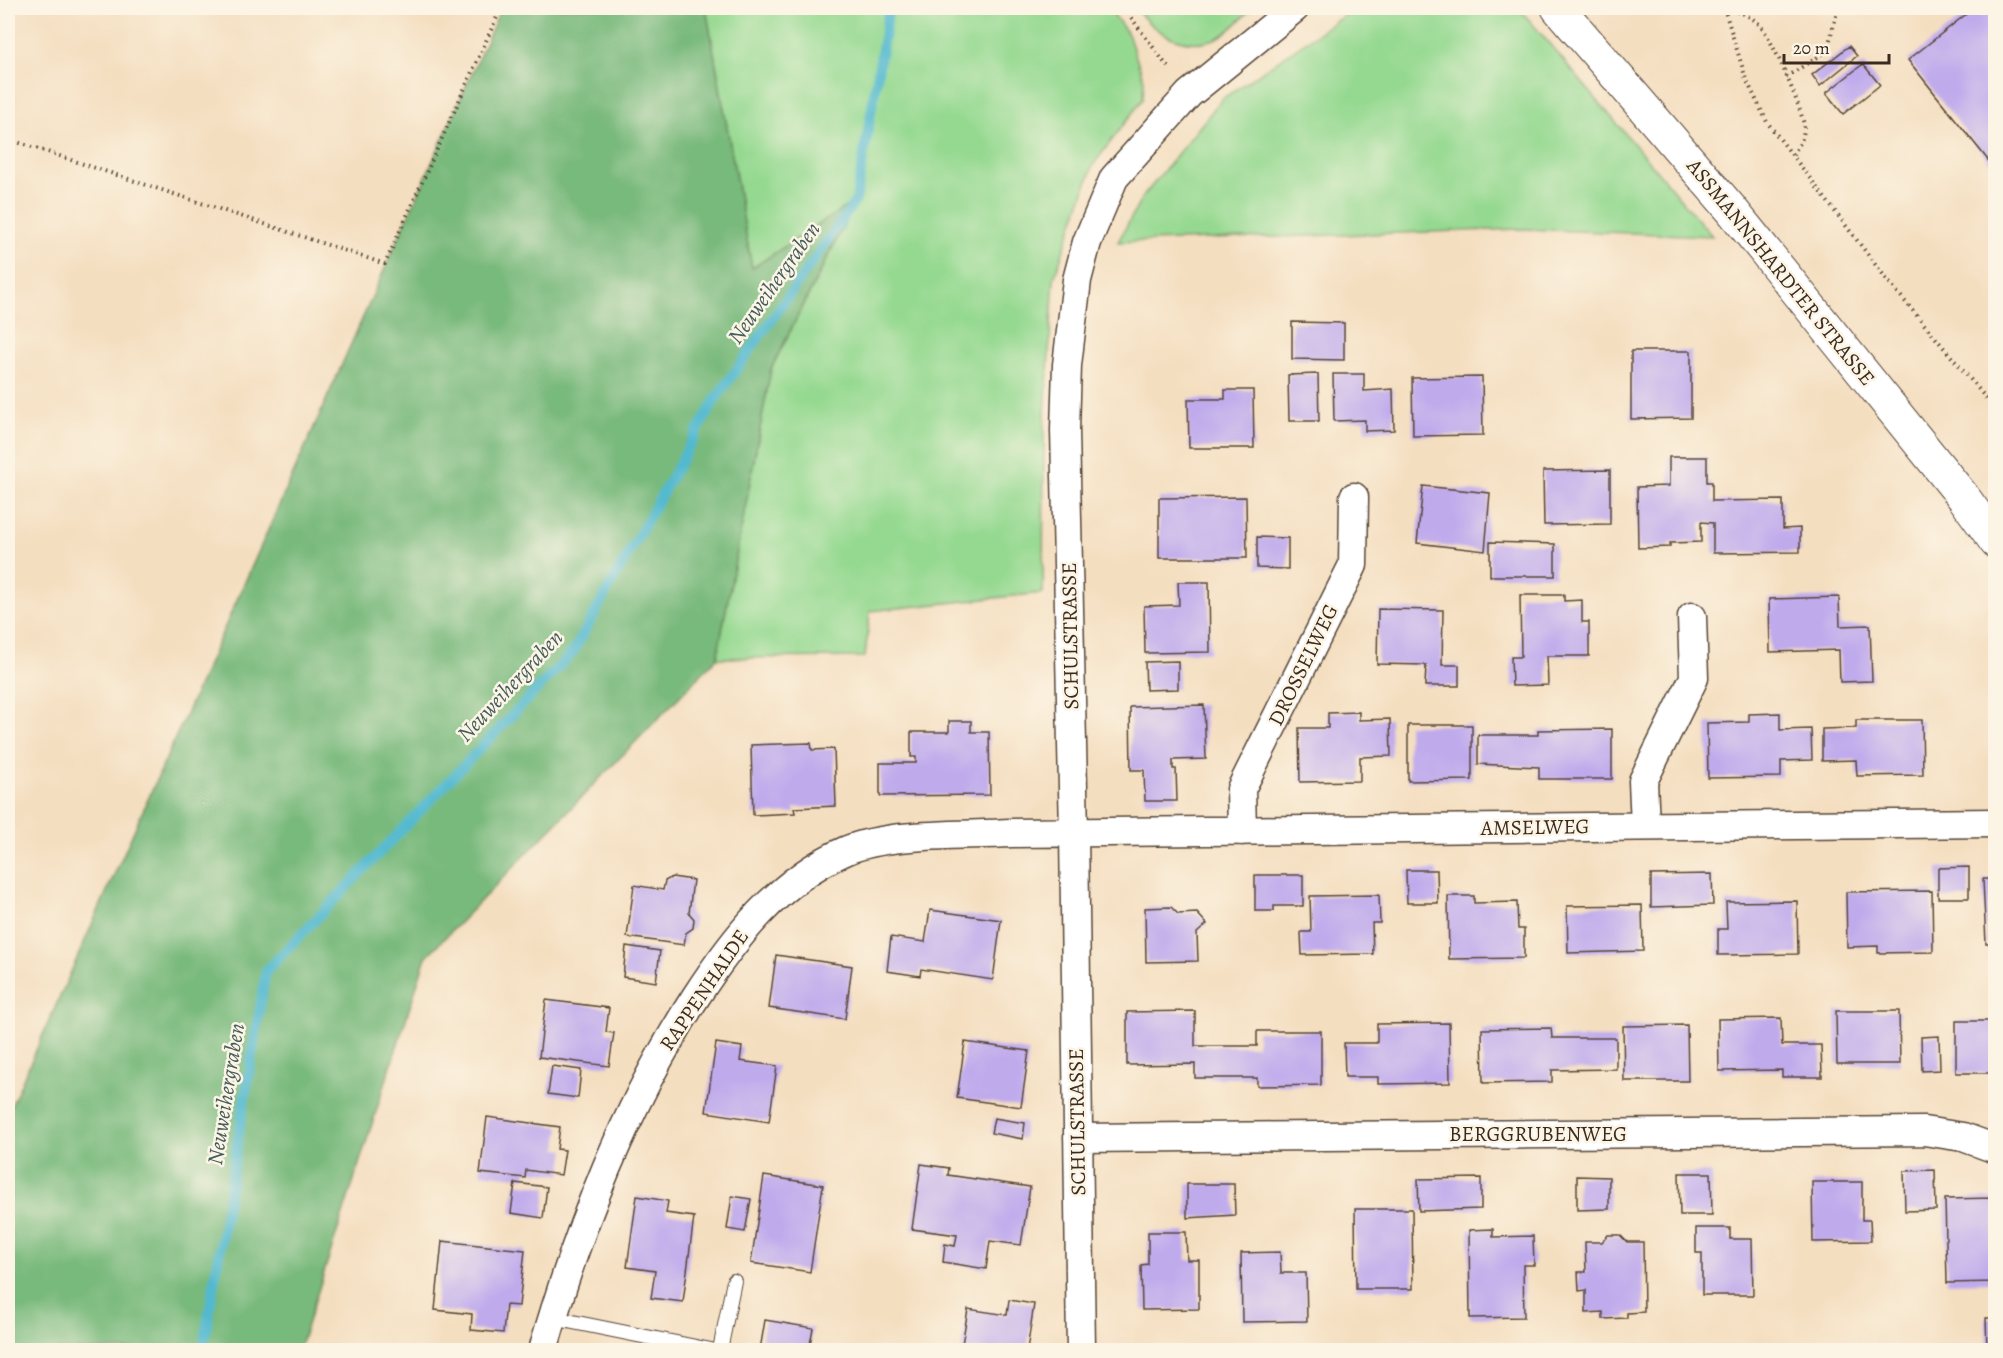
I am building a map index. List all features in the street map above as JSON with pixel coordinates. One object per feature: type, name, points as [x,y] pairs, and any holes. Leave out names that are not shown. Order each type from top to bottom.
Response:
[{"type":"main road","name":"ASSMANNSHARDTER STRASSE","points":[[1565,12],[1731,209],[1957,489],[1995,542]]},
{"type":"street","name":"SCHULSTRASSE","points":[[1081,1350],[1074,833],[1065,430],[1067,365],[1077,280],[1087,242],[1114,178],[1189,94],[1295,8]]},
{"type":"street","name":"DROSSELWEG","points":[[1242,831],[1242,789],[1353,565],[1354,497]]},
{"type":"street","points":[[1645,826],[1643,781],[1694,678],[1692,617]]},
{"type":"street","name":"AMSELWEG","points":[[1074,833],[1995,823]]},
{"type":"street","name":"RAPPENHALDE","points":[[543,1350],[573,1252],[635,1101],[664,1047],[724,954],[764,907],[791,883],[820,864],[847,850],[880,840],[1011,833],[1074,833]]},
{"type":"street","name":"BERGGRUBENWEG","points":[[1078,1138],[1924,1131],[1963,1137],[1995,1149]]},
{"type":"lane","points":[[720,1350],[734,1281]]},
{"type":"lane","points":[[553,1318],[711,1350]]},
{"type":"path","points":[[8,139],[385,264],[501,8]]},
{"type":"path","points":[[1124,8],[1189,94]]},
{"type":"path","points":[[1786,77],[1827,51],[1838,8]]},
{"type":"path","points":[[1791,156],[1802,142],[1804,125],[1786,77],[1761,25],[1742,12],[1724,9],[1746,79],[1767,122],[1791,156],[1888,281],[1995,410]]},
{"type":"path","points":[[1990,402],[1995,398]]},
{"type":"green space","points":[[501,8],[706,8],[752,268],[856,200],[771,369],[717,658],[426,957],[299,1350],[8,1350],[8,1113]]},
{"type":"green space","points":[[706,8],[1109,8],[1128,34],[1144,80],[1143,99],[1093,165],[1054,278],[1044,428],[1043,593],[870,611],[865,657],[717,658],[771,369],[856,202],[752,269]]},
{"type":"green space","points":[[1136,8],[1253,8],[1222,36],[1194,42],[1182,41],[1161,32],[1151,25]]},
{"type":"green space","points":[[1355,8],[1519,8],[1712,236],[1521,229],[1118,242],[1142,198],[1222,99]]},
{"type":"building","points":[[1974,8],[1996,8],[1996,170],[1908,60]]},
{"type":"building","points":[[1849,46],[1857,56],[1820,86],[1812,75]]},
{"type":"building","points":[[1863,64],[1880,85],[1843,114],[1826,93]]},
{"type":"building","points":[[1292,322],[1344,323],[1344,360],[1292,359]]},
{"type":"building","points":[[1631,351],[1691,351],[1691,418],[1631,419]]},
{"type":"building","points":[[1318,374],[1319,421],[1289,421],[1288,375]]},
{"type":"building","points":[[1333,374],[1364,374],[1364,391],[1393,389],[1394,430],[1365,431],[1365,420],[1334,421]]},
{"type":"building","points":[[1482,377],[1483,435],[1413,436],[1412,378]]},
{"type":"building","points":[[1225,390],[1253,390],[1254,448],[1189,448],[1188,399],[1225,399]]},
{"type":"building","points":[[1669,457],[1707,457],[1707,482],[1712,482],[1712,501],[1783,500],[1783,529],[1800,528],[1800,552],[1713,553],[1713,523],[1701,522],[1701,542],[1670,543],[1670,547],[1638,548],[1637,487],[1669,486]]},
{"type":"building","points":[[1610,470],[1610,524],[1544,525],[1543,471]]},
{"type":"building","points":[[1423,486],[1490,493],[1485,551],[1417,543]]},
{"type":"building","points":[[1246,497],[1247,558],[1159,558],[1159,498]]},
{"type":"building","points":[[1257,537],[1288,538],[1288,569],[1257,568]]},
{"type":"building","points":[[1490,542],[1555,544],[1555,576],[1490,576]]},
{"type":"building","points":[[1178,582],[1209,582],[1210,652],[1145,653],[1144,606],[1179,605]]},
{"type":"building","points":[[1520,595],[1564,595],[1564,601],[1582,600],[1582,622],[1589,622],[1589,656],[1547,656],[1548,685],[1512,686],[1511,657],[1521,657]]},
{"type":"building","points":[[1839,597],[1840,626],[1870,625],[1872,681],[1840,682],[1839,650],[1770,652],[1769,599]]},
{"type":"building","points":[[1378,609],[1443,610],[1442,665],[1459,665],[1459,686],[1425,686],[1426,665],[1377,664]]},
{"type":"building","points":[[1178,661],[1178,689],[1146,690],[1145,662]]},
{"type":"building","points":[[1204,705],[1206,759],[1173,760],[1173,769],[1176,769],[1177,801],[1145,801],[1144,770],[1131,770],[1130,707]]},
{"type":"building","points":[[1359,712],[1359,720],[1390,719],[1391,756],[1360,757],[1360,781],[1300,782],[1299,728],[1328,728],[1328,713]]},
{"type":"building","points":[[1780,713],[1780,730],[1811,729],[1812,760],[1781,761],[1781,777],[1708,778],[1707,723],[1749,722],[1749,714]]},
{"type":"building","points":[[1856,720],[1922,720],[1923,775],[1857,776],[1856,760],[1822,761],[1822,729],[1856,728]]},
{"type":"building","points":[[949,721],[971,721],[971,732],[989,732],[990,795],[880,796],[880,763],[916,763],[916,757],[911,757],[911,732],[949,732]]},
{"type":"building","points":[[1408,725],[1472,725],[1472,780],[1408,781]]},
{"type":"building","points":[[1612,729],[1612,779],[1539,779],[1539,767],[1478,764],[1478,735],[1538,735],[1538,730]]},
{"type":"building","points":[[811,743],[812,750],[834,749],[836,806],[794,808],[795,813],[753,815],[751,745]]},
{"type":"building","points":[[1969,867],[1969,898],[1938,898],[1938,868]]},
{"type":"building","points":[[1406,870],[1437,870],[1438,903],[1407,903]]},
{"type":"building","points":[[1712,874],[1713,905],[1651,907],[1651,875]]},
{"type":"building","points":[[1255,875],[1303,875],[1303,906],[1274,906],[1274,911],[1255,911]]},
{"type":"building","points":[[672,877],[693,880],[689,913],[694,919],[693,928],[686,933],[684,945],[627,937],[634,885],[663,890],[665,881]]},
{"type":"building","points":[[1983,879],[1996,879],[1996,944],[1986,944]]},
{"type":"building","points":[[1932,891],[1933,952],[1878,953],[1878,946],[1847,947],[1846,892]]},
{"type":"building","points":[[1379,895],[1380,923],[1372,923],[1373,954],[1302,955],[1301,932],[1311,932],[1310,896]]},
{"type":"building","points":[[1448,896],[1474,896],[1474,903],[1517,902],[1518,929],[1524,929],[1524,958],[1449,959]]},
{"type":"building","points":[[1797,901],[1798,954],[1718,955],[1718,929],[1727,929],[1726,902]]},
{"type":"building","points":[[1642,905],[1643,951],[1568,953],[1567,906]]},
{"type":"building","points":[[1171,907],[1178,914],[1197,913],[1207,924],[1197,933],[1198,961],[1146,962],[1145,908]]},
{"type":"building","points":[[930,910],[1001,920],[993,980],[921,969],[920,976],[887,971],[891,937],[925,942]]},
{"type":"building","points":[[626,946],[660,951],[656,982],[623,977]]},
{"type":"building","points":[[776,955],[852,966],[845,1019],[769,1008]]},
{"type":"building","points":[[546,1000],[609,1008],[606,1032],[614,1033],[609,1066],[539,1057]]},
{"type":"building","points":[[1195,1011],[1195,1046],[1257,1046],[1257,1031],[1321,1031],[1321,1085],[1257,1086],[1257,1078],[1195,1078],[1195,1064],[1127,1065],[1127,1012]]},
{"type":"building","points":[[1836,1011],[1899,1011],[1900,1064],[1837,1064]]},
{"type":"building","points":[[1781,1018],[1782,1045],[1821,1045],[1822,1077],[1782,1077],[1782,1070],[1719,1071],[1718,1019]]},
{"type":"building","points":[[1956,1021],[1996,1021],[1996,1073],[1956,1073]]},
{"type":"building","points":[[1449,1023],[1450,1083],[1378,1084],[1378,1077],[1345,1077],[1344,1043],[1377,1043],[1377,1024]]},
{"type":"building","points":[[1687,1025],[1688,1081],[1624,1081],[1623,1026]]},
{"type":"building","points":[[1551,1028],[1552,1038],[1616,1038],[1616,1069],[1552,1070],[1552,1082],[1483,1083],[1482,1029]]},
{"type":"building","points":[[1939,1036],[1940,1070],[1922,1071],[1921,1037]]},
{"type":"building","points":[[965,1042],[1029,1051],[1021,1107],[957,1098]]},
{"type":"building","points":[[716,1043],[742,1047],[740,1061],[777,1066],[769,1122],[706,1112]]},
{"type":"building","points":[[552,1066],[581,1070],[578,1098],[548,1094]]},
{"type":"building","points":[[487,1117],[560,1127],[557,1149],[565,1150],[561,1175],[526,1170],[525,1178],[480,1173]]},
{"type":"building","points":[[994,1118],[1025,1123],[1023,1139],[991,1133]]},
{"type":"building","points":[[921,1164],[949,1168],[948,1175],[1030,1187],[1021,1245],[990,1241],[986,1269],[943,1262],[945,1244],[955,1246],[957,1235],[912,1229]]},
{"type":"building","points":[[1935,1170],[1936,1210],[1905,1211],[1904,1171]]},
{"type":"building","points":[[1679,1173],[1711,1173],[1712,1215],[1680,1215]]},
{"type":"building","points":[[764,1176],[823,1185],[810,1272],[751,1263]]},
{"type":"building","points":[[1577,1176],[1609,1177],[1609,1209],[1577,1210]]},
{"type":"building","points":[[1481,1178],[1481,1209],[1419,1211],[1418,1179]]},
{"type":"building","points":[[1812,1182],[1862,1182],[1862,1220],[1870,1220],[1871,1241],[1813,1242]]},
{"type":"building","points":[[515,1183],[547,1187],[543,1218],[511,1213]]},
{"type":"building","points":[[1187,1184],[1234,1184],[1235,1215],[1187,1218]]},
{"type":"building","points":[[637,1196],[668,1201],[666,1213],[694,1217],[683,1302],[651,1298],[655,1271],[627,1267]]},
{"type":"building","points":[[732,1196],[751,1199],[745,1232],[727,1229]]},
{"type":"building","points":[[1995,1198],[1996,1282],[1947,1283],[1945,1199]]},
{"type":"building","points":[[1355,1209],[1412,1209],[1413,1289],[1356,1289]]},
{"type":"building","points":[[1696,1228],[1730,1228],[1730,1239],[1752,1239],[1753,1295],[1702,1295],[1702,1253],[1696,1253]]},
{"type":"building","points":[[1493,1229],[1493,1237],[1533,1236],[1534,1265],[1523,1265],[1524,1317],[1470,1318],[1469,1230]]},
{"type":"building","points":[[1148,1232],[1186,1232],[1187,1260],[1199,1260],[1199,1309],[1142,1310],[1141,1265],[1148,1264]]},
{"type":"building","points":[[1608,1235],[1620,1235],[1627,1242],[1643,1242],[1644,1312],[1627,1313],[1627,1318],[1603,1319],[1603,1312],[1586,1313],[1586,1290],[1579,1291],[1578,1272],[1586,1272],[1585,1242],[1602,1242]]},
{"type":"building","points":[[442,1241],[525,1250],[519,1306],[506,1305],[503,1333],[471,1330],[472,1314],[435,1310]]},
{"type":"building","points":[[1280,1252],[1281,1273],[1306,1273],[1307,1321],[1242,1322],[1241,1253]]},
{"type":"building","points":[[1009,1300],[1034,1304],[1027,1350],[961,1350],[968,1309],[1007,1315]]},
{"type":"building","points":[[1986,1318],[1996,1318],[1996,1350],[1987,1350]]},
{"type":"building","points":[[765,1320],[813,1328],[809,1350],[760,1350]]},
{"type":"waterway","name":"Neuweihergraben","points":[[203,1350],[266,971],[573,652],[715,400],[856,200],[889,8]]}]
